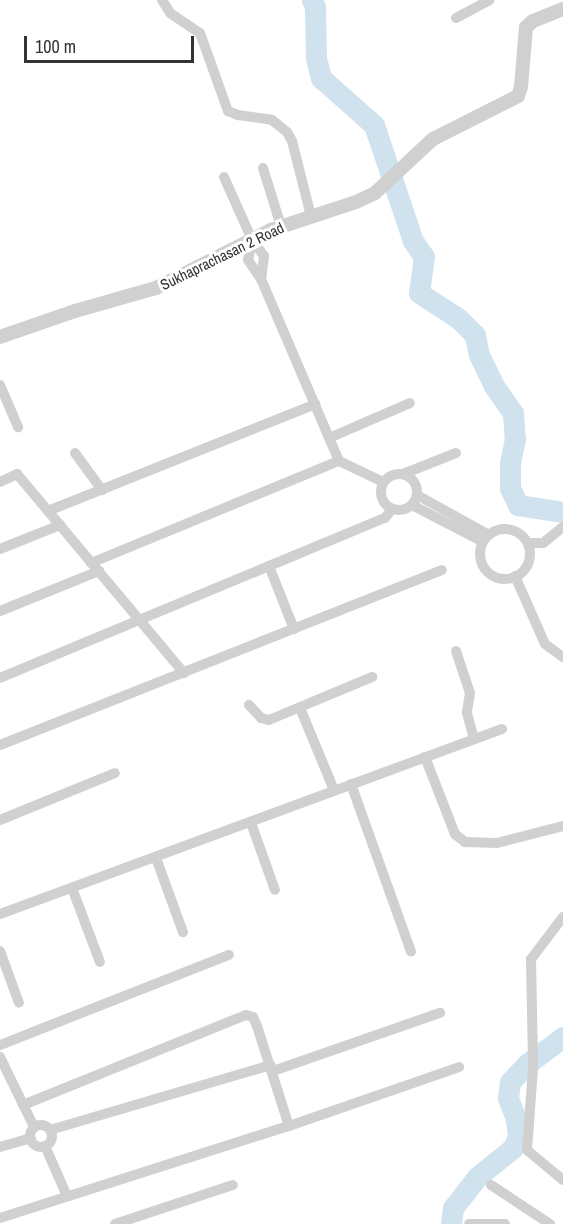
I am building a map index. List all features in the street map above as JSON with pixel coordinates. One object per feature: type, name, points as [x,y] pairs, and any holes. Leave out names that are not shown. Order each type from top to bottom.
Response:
[{"type":"street","points":[[162,0],[170,14],[200,33],[228,111],[238,116],[272,120],[287,132],[292,141],[311,216]]},
{"type":"street","points":[[456,18],[490,0]]},
{"type":"street","name":"Sukhaprachasan 2 Road","points":[[0,337],[85,307],[156,288],[280,226],[356,202],[375,193],[433,139],[518,96],[521,87],[526,27],[533,21],[563,9]]},
{"type":"street","points":[[263,168],[280,226]]},
{"type":"street","points":[[224,177],[252,240],[248,260],[261,279],[339,461],[383,482]]},
{"type":"street","points":[[0,385],[18,427]]},
{"type":"street","points":[[329,438],[410,403]]},
{"type":"street","points":[[48,511],[315,404]]},
{"type":"street","points":[[75,453],[102,490]]},
{"type":"street","points":[[403,474],[416,484],[414,500],[403,509],[392,509],[387,506],[381,495],[383,482],[392,475],[403,474],[456,453]]},
{"type":"street","points":[[0,611],[339,461]]},
{"type":"street","points":[[0,482],[17,474],[184,673]]},
{"type":"street","points":[[414,500],[486,538]]},
{"type":"street","points":[[0,678],[385,518],[392,509]]},
{"type":"street","points":[[0,549],[60,525]]},
{"type":"street","points":[[528,543],[543,543],[563,527]]},
{"type":"street","points":[[503,529],[511,529],[524,537],[528,543],[530,560],[524,570],[515,576],[502,578],[489,573],[480,555],[486,538],[503,529]]},
{"type":"street","points":[[269,566],[294,629]]},
{"type":"street","points":[[0,745],[442,570]]},
{"type":"street","points":[[515,576],[545,644],[563,657]]},
{"type":"street","points":[[456,651],[470,693],[467,713],[474,739]]},
{"type":"street","points":[[249,705],[265,720],[300,708],[372,677]]},
{"type":"street","points":[[300,708],[334,790]]},
{"type":"street","points":[[0,914],[502,729]]},
{"type":"street","points":[[425,757],[455,834],[465,842],[497,843],[563,826]]},
{"type":"street","points":[[0,820],[116,772]]},
{"type":"street","points":[[351,784],[411,952]]},
{"type":"street","points":[[251,823],[275,890]]},
{"type":"street","points":[[156,858],[183,932]]},
{"type":"street","points":[[72,888],[100,962]]},
{"type":"street","points":[[563,917],[531,959],[533,1068],[527,1150],[563,1180]]},
{"type":"street","points":[[0,951],[19,1003]]},
{"type":"street","points":[[0,1045],[229,955]]},
{"type":"street","points":[[50,1130],[272,1068],[440,1014]]},
{"type":"street","points":[[23,1105],[246,1015],[252,1017],[257,1026],[289,1126]]},
{"type":"street","points":[[0,1057],[23,1105],[32,1133],[39,1146],[45,1146],[50,1142],[50,1130],[46,1126],[32,1133],[0,1147]]},
{"type":"street","points":[[0,1218],[289,1126],[459,1067]]},
{"type":"street","points":[[45,1146],[68,1196]]},
{"type":"street","points":[[115,1224],[233,1185]]},
{"type":"street","points":[[491,1185],[550,1224]]},
{"type":"street","points":[[468,1224],[504,1224]]},
{"type":"waterway","points":[[312,0],[315,7],[316,58],[321,78],[374,125],[413,241],[424,257],[419,293],[458,318],[475,335],[479,355],[494,386],[513,413],[515,439],[510,462],[510,488],[518,505],[563,512]]},
{"type":"waterway","points":[[451,1224],[453,1208],[477,1177],[513,1148],[518,1136],[516,1119],[508,1098],[510,1082],[527,1064],[563,1037]]}]
